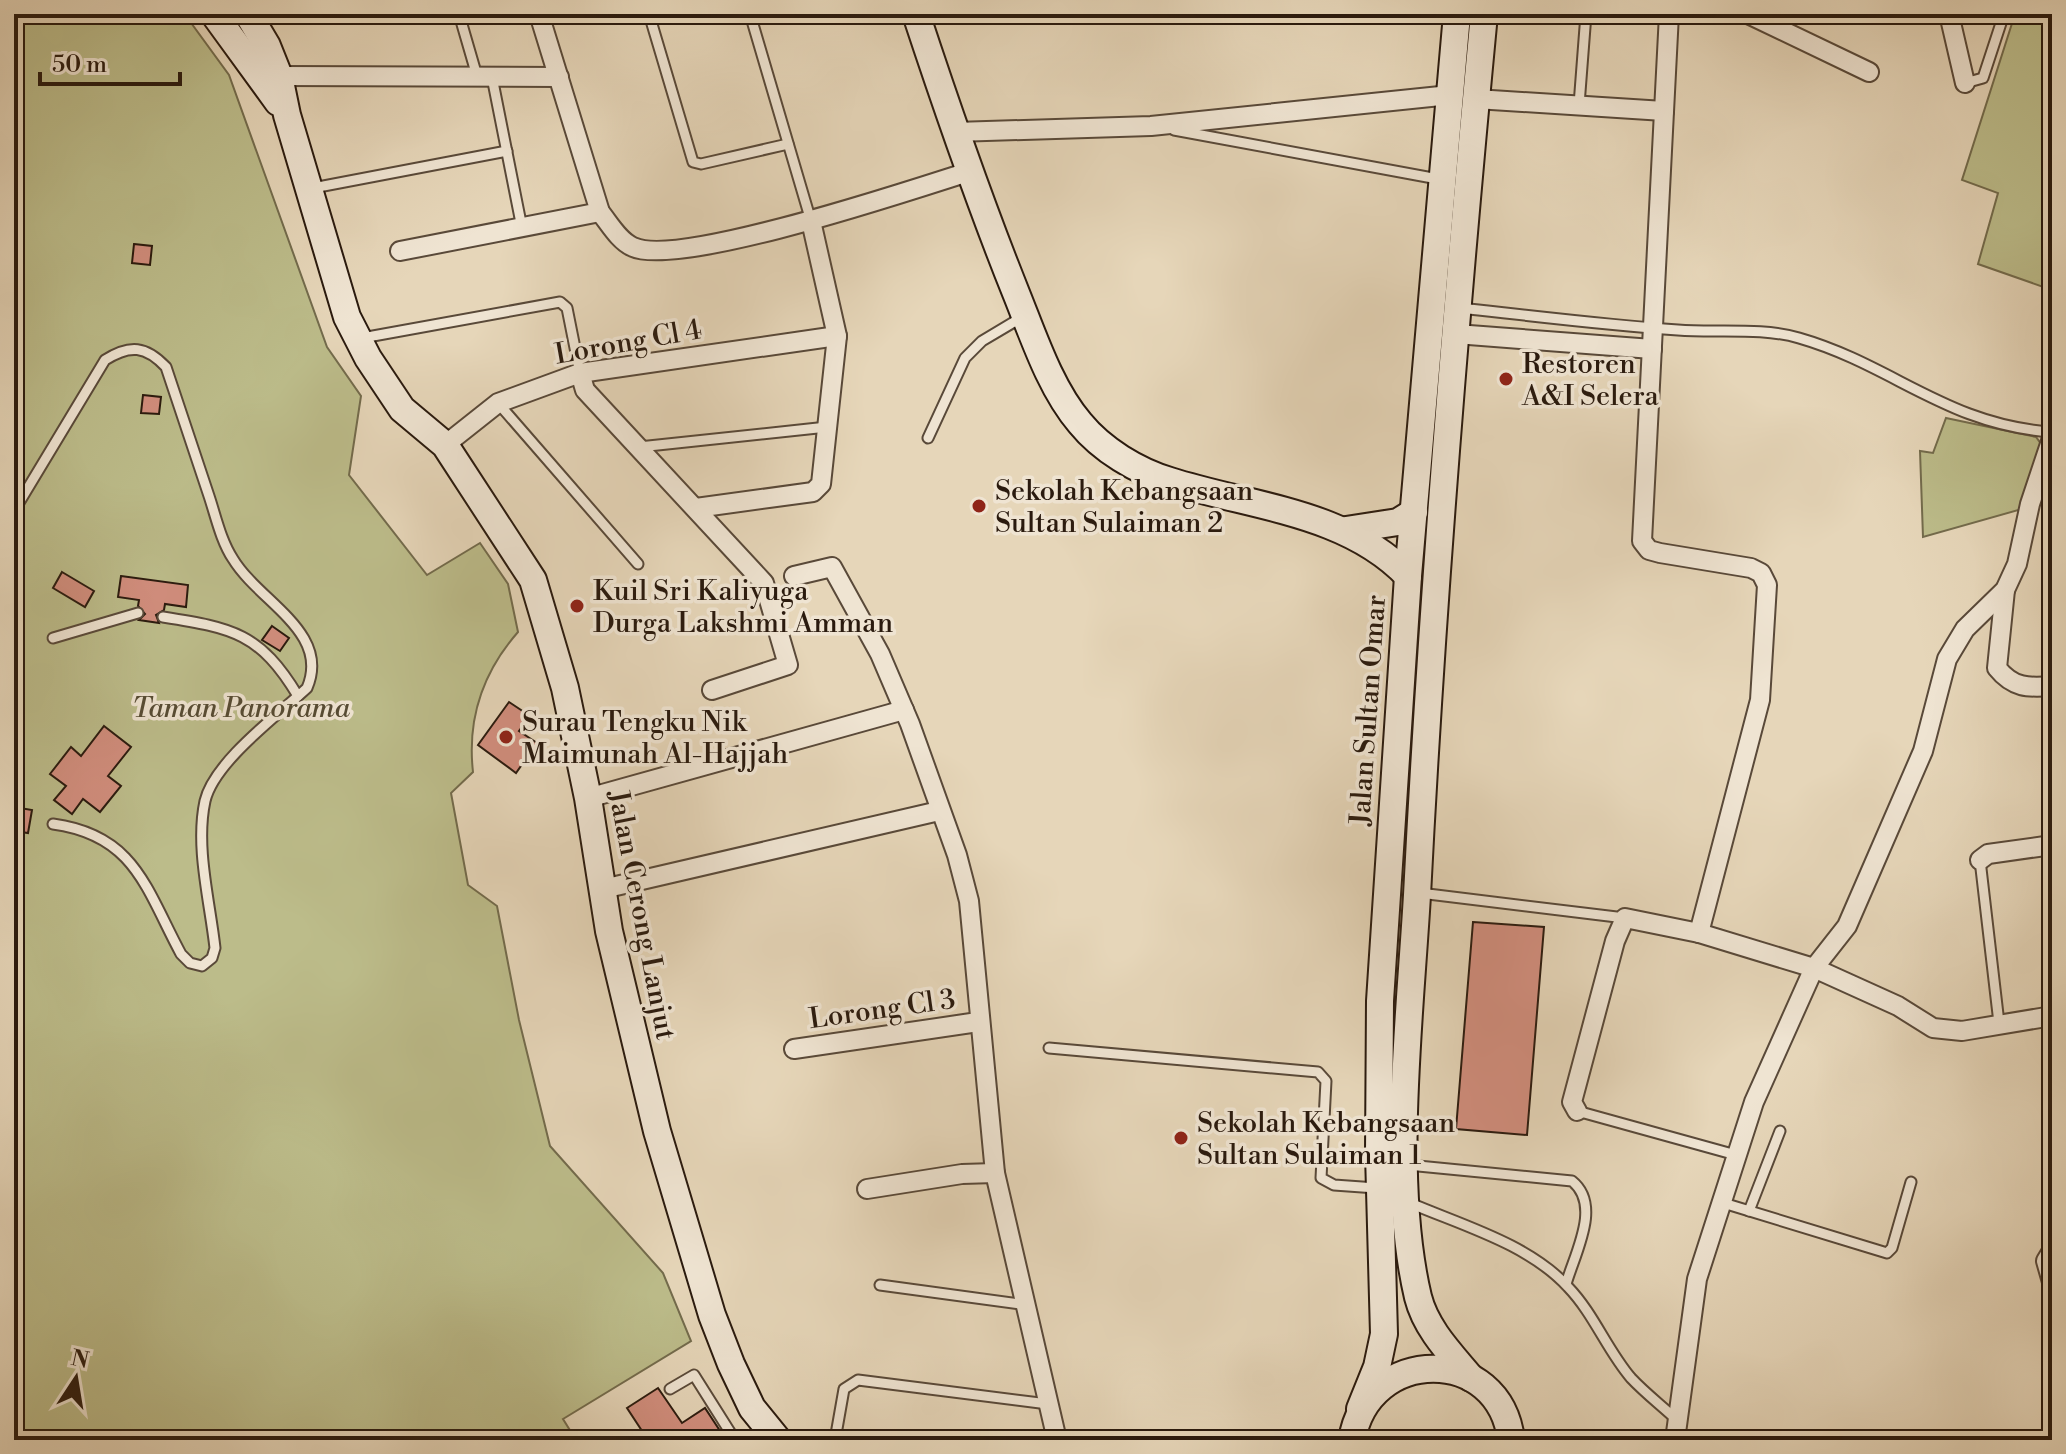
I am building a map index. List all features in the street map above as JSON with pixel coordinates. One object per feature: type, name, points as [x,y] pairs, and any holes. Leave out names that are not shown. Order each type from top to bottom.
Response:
[{"type":"main road","name":"Jalan Cerong Lanjut","points":[[214,14],[287,115]]},
{"type":"main road","name":"Jalan Cerong Lanjut","points":[[248,14],[267,46],[279,76],[287,115],[347,317],[402,409],[445,445],[533,580],[565,688],[618,971],[646,1092],[712,1315],[752,1408],[778,1440]]},
{"type":"main road","points":[[916,14],[968,172],[1025,315],[1078,422],[1119,457],[1167,480],[1346,530],[1392,559],[1408,576]]},
{"type":"main road","name":"Jalan Sultan Omar","points":[[1356,1423],[1377,1367],[1384,1334],[1379,1188],[1380,1001],[1408,576],[1457,14]]},
{"type":"main road","points":[[1484,14],[1428,688],[1406,1165],[1411,1260],[1419,1302],[1443,1345],[1471,1378],[1496,1400],[1505,1414],[1511,1440]]},
{"type":"main road","points":[[1346,530],[1398,522],[1414,512]]},
{"type":"main road","points":[[1335,1440],[1356,1423],[1376,1389],[1397,1375],[1422,1368],[1447,1369],[1471,1378]]},
{"type":"street","points":[[539,14],[600,212],[633,247],[662,252],[811,221],[968,172]]},
{"type":"street","points":[[1669,14],[1642,541],[1649,550],[1660,553],[1751,568],[1761,573],[1767,585],[1760,700],[1699,933]]},
{"type":"street","points":[[1748,14],[1869,72]]},
{"type":"street","points":[[1949,14],[1965,83]]},
{"type":"street","points":[[279,76],[559,77]]},
{"type":"street","points":[[955,132],[1151,126],[1450,95]]},
{"type":"street","points":[[1476,99],[1664,111]]},
{"type":"street","points":[[400,251],[600,212]]},
{"type":"street","points":[[696,508],[819,489],[837,336],[811,221]]},
{"type":"street","points":[[1457,321],[1652,349]]},
{"type":"street","name":"Lorong Cl 4","points":[[445,445],[498,403],[580,373],[837,336]]},
{"type":"street","points":[[580,373],[585,390],[764,583],[788,659],[784,668],[712,690]]},
{"type":"street","points":[[2052,438],[2030,504],[2017,564],[2005,590],[1997,668],[2005,678],[2021,687],[2052,686]]},
{"type":"street","points":[[794,576],[832,567],[880,654],[957,855],[969,901],[978,1022],[995,1173],[1057,1440]]},
{"type":"street","points":[[1675,1440],[1697,1279],[1754,1102],[1814,968],[1847,926],[1923,751],[1947,659],[1965,629],[2005,590]]},
{"type":"street","points":[[588,798],[904,710]]},
{"type":"street","points":[[603,889],[939,811]]},
{"type":"street","points":[[1980,860],[1988,854],[2052,845]]},
{"type":"street","points":[[1577,1111],[1572,1102],[1615,941],[1625,918],[1699,933],[1814,968],[1898,1006],[1933,1028],[1962,1031],[2052,1016]]},
{"type":"street","name":"Lorong Cl 3","points":[[794,1049],[978,1022]]},
{"type":"street","points":[[867,1189],[962,1174],[995,1173]]},
{"type":"street","points":[[2052,1251],[2046,1261],[2052,1282]]},
{"type":"lane","points":[[459,14],[485,77],[507,151],[522,228]]},
{"type":"lane","points":[[649,14],[693,162],[701,164],[788,144]]},
{"type":"lane","points":[[750,14],[811,221]]},
{"type":"lane","points":[[1579,105],[1586,14]]},
{"type":"lane","points":[[1965,83],[1983,78],[2004,14]]},
{"type":"lane","points":[[1151,126],[1442,180]]},
{"type":"lane","points":[[310,189],[507,151]]},
{"type":"lane","points":[[359,339],[560,302],[567,308],[580,373]]},
{"type":"lane","points":[[928,438],[965,358],[982,341],[1025,315]]},
{"type":"lane","points":[[1457,321],[1796,337],[1857,359],[1919,395],[1964,415],[2012,428],[2052,432]]},
{"type":"lane","points":[[14,511],[105,360],[121,349],[135,347],[154,355],[166,367],[232,558],[253,586],[303,635],[313,655],[312,674],[298,696],[240,750],[213,782],[205,801],[204,853],[215,948],[212,958],[202,966],[190,963],[181,954],[134,865],[111,842],[78,828],[53,824]]},
{"type":"lane","points":[[498,403],[638,564]]},
{"type":"lane","points":[[639,447],[828,427]]},
{"type":"lane","points":[[53,638],[138,613]]},
{"type":"lane","points":[[163,617],[224,628],[255,643],[278,662],[298,696]]},
{"type":"lane","points":[[1980,860],[1999,1023]]},
{"type":"lane","points":[[1417,892],[1625,918]]},
{"type":"lane","points":[[1049,1048],[1318,1072],[1326,1081],[1321,1178],[1334,1185],[1379,1188]]},
{"type":"lane","points":[[1577,1111],[1736,1155]]},
{"type":"lane","points":[[1749,1211],[1780,1131]]},
{"type":"lane","points":[[1406,1165],[1572,1181],[1583,1189],[1588,1206],[1566,1284]]},
{"type":"lane","points":[[1720,1202],[1887,1253],[1892,1248],[1911,1182]]},
{"type":"lane","points":[[1407,1202],[1482,1233],[1528,1257],[1566,1284],[1594,1318],[1631,1377],[1677,1420]]},
{"type":"lane","points":[[880,1285],[1027,1305]]},
{"type":"lane","points":[[670,1389],[694,1375],[735,1440]]},
{"type":"lane","points":[[835,1440],[844,1389],[858,1380],[1051,1405]]},
{"type":"green space","name":"Taman Panorama","points":[[14,14],[186,16],[229,75],[327,347],[361,396],[349,475],[427,575],[480,543],[508,584],[518,632],[495,663],[480,697],[473,733],[473,772],[451,793],[468,885],[497,906],[519,1020],[550,1146],[663,1273],[691,1341],[563,1419],[576,1440],[14,1440]]},
{"type":"green space","points":[[2015,14],[2052,14],[2052,290],[1978,264],[1998,193],[1962,180]]},
{"type":"green space","points":[[1946,418],[2036,437],[2044,448],[2022,509],[1923,537],[1920,451],[1933,453]]},
{"type":"building","points":[[134,244],[152,246],[150,265],[132,263]]},
{"type":"building","points":[[143,395],[161,397],[159,414],[141,413]]},
{"type":"building","points":[[62,572],[94,591],[85,607],[53,588]]},
{"type":"building","points":[[121,576],[188,585],[186,607],[165,604],[164,610],[156,615],[159,623],[139,620],[145,614],[138,606],[139,600],[118,597]]},
{"type":"building","points":[[272,626],[289,638],[280,651],[262,640]]},
{"type":"building","name":"Surau Tengku Nik Maimunah Al-Hajjah","points":[[509,702],[530,716],[519,731],[537,743],[516,773],[478,745]]},
{"type":"building","points":[[104,726],[131,747],[108,776],[121,786],[100,812],[83,799],[72,814],[54,800],[66,786],[50,774],[71,747],[81,756]]},
{"type":"building","points":[[14,807],[32,810],[28,833],[14,831]]},
{"type":"building","points":[[1473,922],[1544,927],[1527,1135],[1456,1129]]},
{"type":"building","points":[[658,1388],[682,1423],[705,1408],[726,1440],[648,1440],[627,1408]]},
{"type":"place","name":"Restoren A&I Selera","points":[[1506,379]]},
{"type":"place","name":"Sekolah Kebangsaan Sultan Sulaiman 2","points":[[979,506]]},
{"type":"place","name":"Kuil Sri Kaliyuga Durga Lakshmi Amman","points":[[577,606]]},
{"type":"place","name":"Surau Tengku Nik Maimunah Al-Hajjah","points":[[506,737]]},
{"type":"place","name":"Sekolah Kebangsaan Sultan Sulaiman 1","points":[[1181,1138]]}]
